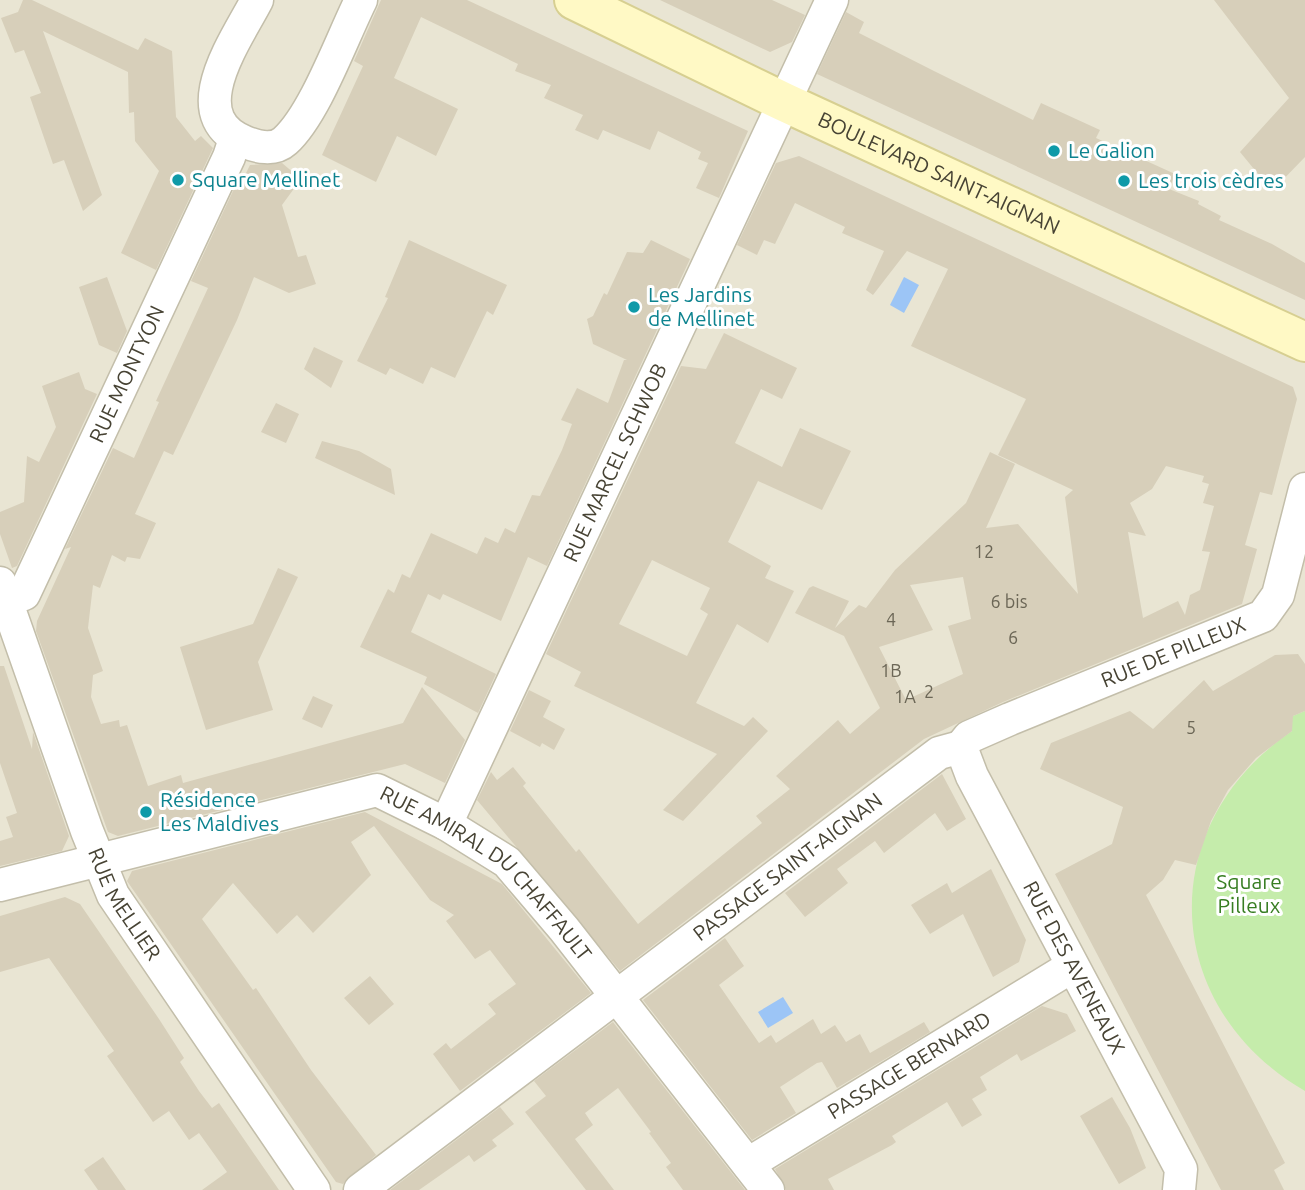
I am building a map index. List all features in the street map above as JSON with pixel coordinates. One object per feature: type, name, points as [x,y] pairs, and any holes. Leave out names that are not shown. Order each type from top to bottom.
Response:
[{"type":"street","points":[[257,0],[214,82],[214,109],[223,127],[235,139],[260,148],[282,144],[300,126],[360,0]]},
{"type":"street","name":"BOULEVARD SAINT-AIGNAN","points":[[574,0],[784,102],[1305,342]]},
{"type":"street","name":"RUE MARCEL SCHWOB","points":[[446,824],[832,0]]},
{"type":"street","name":"RUE MONTYON","points":[[2,596],[24,594],[229,157],[235,139]]},
{"type":"street","name":"RUE DE PILLEUX","points":[[961,747],[969,737],[1010,719],[1263,616],[1278,595],[1305,489]]},
{"type":"street","name":"RUE MELLIER","points":[[2,596],[97,859],[113,895],[314,1190]]},
{"type":"street","name":"RUE DES AVENEAUX","points":[[961,747],[972,776],[1071,967],[1181,1169],[1179,1190]]},
{"type":"street","name":"PASSAGE SAINT-AIGNAN","points":[[360,1190],[939,753],[961,747]]},
{"type":"street","name":"RUE AMIRAL DU CHAFFAULT","points":[[0,886],[97,859],[377,790],[446,824],[507,862],[768,1190]]},
{"type":"street","name":"PASSAGE BERNARD","points":[[748,1164],[1071,967]]},
{"type":"shaded area","points":[[0,0],[1305,0],[1305,1190],[0,1190]]},
{"type":"green space","name":"Square Pilleux","points":[[1305,711],[1305,1091],[1257,1055],[1222,1013],[1201,965],[1192,915],[1197,864],[1215,815],[1247,770],[1292,731],[1288,718]]},
{"type":"water","points":[[904,277],[919,285],[904,313],[890,305]]},
{"type":"water","points":[[783,997],[793,1013],[768,1028],[758,1012]]},
{"type":"building","points":[[23,0],[32,0],[138,50],[145,38],[172,51],[176,117],[195,141],[201,136],[213,148],[156,270],[121,253],[159,171],[135,141],[134,112],[129,113],[128,72],[43,31],[102,195],[83,211],[64,160],[53,164],[30,97],[41,93],[24,50],[15,53],[1,18],[18,12]]},
{"type":"building","points":[[381,0],[467,0],[748,131],[719,198],[696,188],[708,163],[698,159],[701,152],[658,131],[650,150],[603,130],[598,140],[575,130],[583,115],[544,98],[551,85],[515,71],[518,64],[421,17],[394,78],[458,109],[436,156],[397,136],[376,182],[322,155],[363,66],[354,61]]},
{"type":"building","points":[[660,0],[772,0],[805,15],[792,42],[770,52]]},
{"type":"building","points":[[1214,0],[1305,0],[1305,157],[1272,191],[1240,152],[1289,98]]},
{"type":"building","points":[[846,12],[864,22],[859,33],[1033,120],[1041,103],[1100,130],[1096,138],[1175,174],[1169,189],[1199,201],[1198,204],[1221,216],[1219,220],[1272,244],[1305,263],[1305,300],[817,74]]},
{"type":"building","points":[[799,156],[1293,387],[1297,399],[1272,495],[1260,492],[1245,545],[1257,549],[1242,604],[1003,702],[924,739],[620,971],[477,800],[491,772],[497,780],[513,767],[526,783],[523,786],[576,852],[579,849],[638,924],[762,823],[756,816],[790,789],[776,776],[838,720],[850,734],[880,708],[844,636],[795,613],[809,588],[813,586],[849,601],[835,628],[859,605],[866,608],[895,570],[966,503],[990,452],[1015,464],[986,528],[1018,524],[1078,594],[1065,497],[1073,490],[998,455],[1026,399],[911,346],[948,269],[907,251],[873,295],[866,290],[884,251],[842,233],[845,227],[795,203],[775,244],[764,240],[757,255],[737,245],[776,163]],"holes":[[[1166,466],[1204,476],[1202,482],[1209,484],[1203,503],[1214,506],[1202,551],[1210,552],[1200,590],[1190,595],[1185,615],[1178,601],[1143,618],[1128,532],[1146,536],[1130,503],[1152,489]],[[963,577],[971,619],[948,626],[963,674],[906,700],[879,647],[933,630],[910,585]]]},
{"type":"building","points":[[282,163],[301,179],[282,205],[298,257],[306,255],[316,284],[289,293],[254,277],[237,320],[173,455],[164,451],[135,514],[156,523],[140,559],[127,557],[125,562],[112,555],[100,588],[93,585],[88,628],[103,671],[93,675],[91,697],[101,724],[119,720],[120,727],[127,725],[148,786],[181,775],[183,783],[403,723],[422,687],[465,740],[445,783],[405,764],[118,836],[108,832],[36,631],[37,621],[71,547],[65,549],[113,448],[134,458],[159,402],[156,401],[208,288],[191,281],[240,176],[243,179],[250,165]]},
{"type":"building","points":[[409,240],[507,285],[493,315],[487,311],[455,378],[431,367],[423,384],[390,368],[386,375],[357,361],[388,298],[385,297]]},
{"type":"building","points":[[651,240],[690,259],[547,566],[528,557],[501,621],[443,594],[440,600],[428,594],[411,632],[496,674],[478,713],[424,684],[427,677],[360,647],[388,589],[394,593],[402,574],[410,578],[431,533],[477,554],[485,537],[498,543],[505,528],[515,533],[532,495],[540,496],[562,450],[572,424],[561,420],[577,388],[608,403],[624,360],[627,360],[593,344],[587,319],[593,316],[604,293],[607,295],[627,252],[643,253]]},
{"type":"building","points":[[107,277],[127,331],[117,353],[99,345],[79,287]]},
{"type":"building","points":[[724,333],[797,368],[782,399],[761,389],[735,443],[782,467],[800,428],[851,451],[822,510],[758,481],[728,542],[771,566],[765,578],[794,591],[768,643],[737,624],[696,703],[744,726],[753,717],[768,731],[683,821],[663,810],[717,754],[574,686],[581,672],[546,654],[681,366],[706,369]],"holes":[[[652,560],[710,588],[700,609],[708,614],[687,656],[619,624]]]},
{"type":"building","points":[[314,347],[343,361],[331,388],[304,369]]},
{"type":"building","points":[[79,372],[85,389],[97,394],[17,566],[12,568],[0,534],[0,512],[24,502],[27,456],[39,462],[56,427],[42,386]]},
{"type":"building","points":[[276,403],[299,414],[286,443],[261,432]]},
{"type":"building","points":[[322,441],[359,451],[391,469],[395,495],[315,458]]},
{"type":"building","points":[[278,568],[298,577],[258,662],[273,710],[206,730],[180,647],[253,624]]},
{"type":"building","points":[[1298,654],[1305,664],[1305,711],[1293,716],[1292,731],[1256,758],[1228,790],[1211,821],[1196,865],[1175,860],[1163,880],[1146,895],[1285,1163],[1274,1170],[1284,1190],[1221,1190],[1055,874],[1112,844],[1123,807],[1040,769],[1051,743],[1130,711],[1153,729],[1204,680],[1213,691],[1275,655]]},
{"type":"building","points":[[0,666],[4,666],[32,749],[33,732],[69,836],[62,851],[0,866],[0,841],[13,837],[6,817],[17,813],[0,763]]},
{"type":"building","points":[[529,690],[551,701],[543,717],[565,729],[554,750],[542,743],[540,747],[510,731]]},
{"type":"building","points":[[313,696],[333,705],[322,728],[302,719]]},
{"type":"building","points":[[942,774],[966,819],[947,831],[935,813],[884,853],[875,841],[837,869],[848,883],[805,917],[785,893]]},
{"type":"building","points":[[365,812],[502,884],[591,993],[460,1091],[433,1054],[446,1043],[451,1049],[496,1014],[488,1004],[516,984],[490,950],[475,959],[446,921],[454,915],[430,900],[374,826],[351,842],[371,875],[313,933],[297,915],[277,934],[233,883],[202,919],[253,990],[256,988],[311,1070],[376,1155],[343,1184],[336,1182],[127,881],[132,871]]},
{"type":"building","points":[[991,869],[1026,940],[1019,962],[993,977],[963,914],[930,934],[911,905],[947,883],[952,893]]},
{"type":"building","points":[[65,897],[80,904],[184,1058],[180,1062],[199,1091],[212,1108],[219,1103],[279,1190],[202,1190],[227,1172],[199,1133],[189,1140],[169,1111],[153,1122],[107,1056],[114,1051],[49,958],[0,972],[0,916]]},
{"type":"building","points":[[725,938],[744,966],[719,985],[759,1043],[771,1035],[776,1043],[813,1019],[821,1034],[835,1025],[846,1042],[860,1034],[870,1053],[924,1022],[930,1032],[837,1088],[822,1062],[817,1063],[780,1087],[796,1113],[752,1140],[643,1000]]},
{"type":"building","points":[[370,976],[394,1004],[369,1025],[344,998]]},
{"type":"building","points":[[1042,1006],[1067,1014],[1076,1031],[1021,1061],[1017,1054],[980,1077],[987,1090],[972,1099],[982,1115],[962,1127],[947,1102],[892,1136],[896,1142],[892,1145],[828,1179],[834,1190],[786,1190],[775,1169]]},
{"type":"building","points":[[613,1022],[745,1190],[683,1190],[666,1167],[671,1163],[618,1088],[585,1113],[593,1125],[575,1139],[614,1190],[586,1190],[525,1112],[546,1096],[534,1081]]},
{"type":"building","points":[[1112,1097],[1130,1128],[1146,1168],[1119,1184],[1080,1116]]},
{"type":"building","points":[[500,1107],[514,1124],[492,1140],[497,1146],[474,1162],[469,1155],[419,1190],[390,1190]]},
{"type":"building","points":[[103,1157],[126,1190],[98,1190],[84,1170]]},
{"type":"place","name":"Le Galion","points":[[1054,151]]},
{"type":"place","name":"Square Mellinet","points":[[178,180]]},
{"type":"place","name":"Les trois cèdres","points":[[1124,181]]},
{"type":"place","name":"Les Jardins de Mellinet","points":[[634,307]]},
{"type":"place","name":"Résidence Les Maldives","points":[[146,812]]}]
